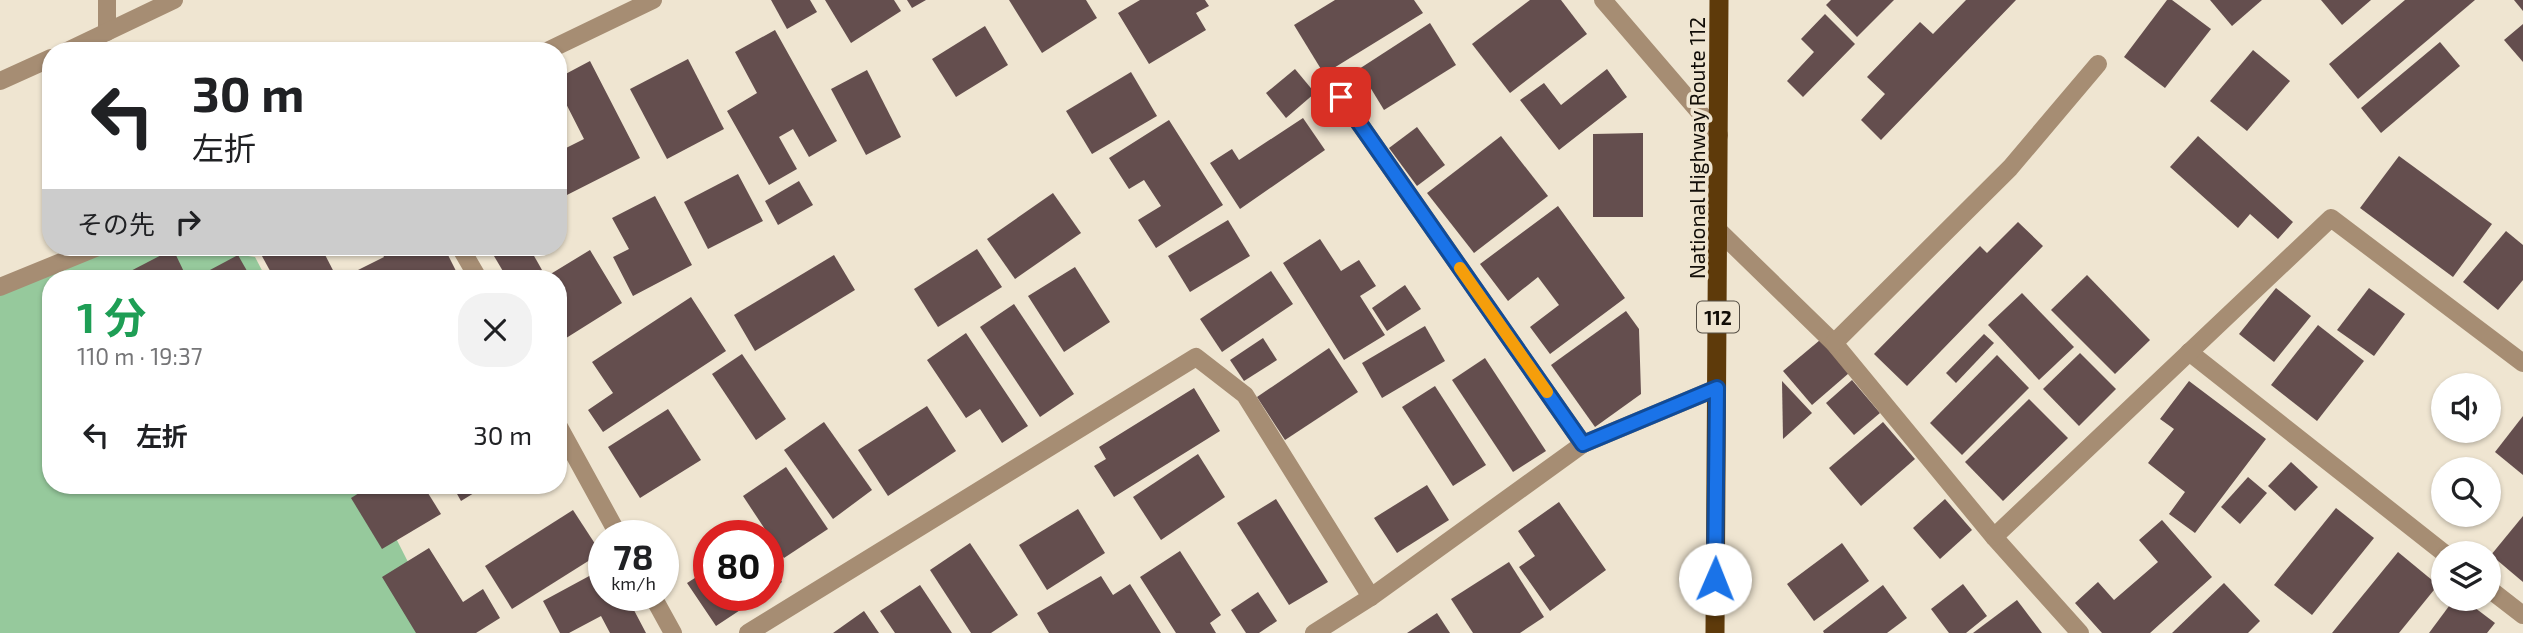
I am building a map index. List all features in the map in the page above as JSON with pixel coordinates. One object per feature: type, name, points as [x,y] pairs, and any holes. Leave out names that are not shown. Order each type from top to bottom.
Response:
[{"type":"highway","name":"National Highway Route 112","points":[[1715,633],[1720,232],[1719,0]]},
{"type":"street","points":[[107,0],[107,33]]},
{"type":"street","points":[[87,42],[174,0]]},
{"type":"street","points":[[564,42],[634,4],[653,0]]},
{"type":"street","points":[[1604,0],[1719,135]]},
{"type":"street","points":[[0,81],[42,62]]},
{"type":"street","points":[[1834,343],[2010,168],[2098,64]]},
{"type":"street","points":[[1341,97],[1583,444]]},
{"type":"street","points":[[1994,537],[2331,218],[2523,363]]},
{"type":"street","points":[[1720,232],[1834,343],[1994,537],[2080,633]]},
{"type":"street","points":[[0,287],[76,256]]},
{"type":"street","points":[[2189,352],[2431,543]]},
{"type":"street","points":[[748,633],[1196,357],[1245,395],[1371,597]]},
{"type":"street","points":[[1314,633],[1371,597],[1583,444],[1717,388]]},
{"type":"street","points":[[567,441],[611,520]]},
{"type":"street","points":[[2501,598],[2523,615]]},
{"type":"street","points":[[661,611],[673,633]]},
{"type":"green space","points":[[64,256],[255,257],[262,270],[42,270],[42,494],[374,494],[444,633],[0,633],[0,287]]},
{"type":"building","points":[[771,0],[810,0],[817,12],[787,29]]},
{"type":"building","points":[[825,0],[894,0],[901,11],[851,43]]},
{"type":"building","points":[[907,0],[926,0],[912,8]]},
{"type":"building","points":[[1009,0],[1086,0],[1097,18],[1042,53]]},
{"type":"building","points":[[1140,0],[1205,0],[1209,6],[1196,13],[1206,30],[1149,64],[1118,13]]},
{"type":"building","points":[[1335,0],[1414,0],[1423,13],[1324,74],[1294,25]]},
{"type":"building","points":[[1530,0],[1561,0],[1587,34],[1510,93],[1472,44]]},
{"type":"building","points":[[1831,0],[1894,0],[1857,37],[1826,5]]},
{"type":"building","points":[[1966,0],[2016,0],[1881,140],[1861,120],[1885,94],[1867,77],[1920,22],[1933,34]]},
{"type":"building","points":[[2167,0],[2172,0],[2211,29],[2165,88],[2124,57]]},
{"type":"building","points":[[2210,0],[2262,0],[2232,26]]},
{"type":"building","points":[[2321,0],[2371,0],[2342,25]]},
{"type":"building","points":[[2405,0],[2475,0],[2358,99],[2329,64]]},
{"type":"building","points":[[2514,0],[2523,0],[2523,11]]},
{"type":"building","points":[[1825,14],[1855,44],[1803,97],[1787,81],[1814,52],[1801,39]]},
{"type":"building","points":[[1430,23],[1456,65],[1384,110],[1359,69]]},
{"type":"building","points":[[2523,24],[2523,62],[2504,40]]},
{"type":"building","points":[[985,26],[1008,65],[956,97],[932,59]]},
{"type":"building","points":[[775,30],[837,141],[809,157],[793,129],[779,137],[797,169],[769,185],[727,111],[757,93],[735,52]]},
{"type":"building","points":[[2440,42],[2460,66],[2381,133],[2361,108]]},
{"type":"building","points":[[2253,50],[2290,81],[2247,131],[2210,101]]},
{"type":"building","points":[[688,59],[724,129],[667,159],[630,89]]},
{"type":"building","points":[[590,61],[640,158],[567,195],[567,148],[584,139],[567,106],[567,73]]},
{"type":"building","points":[[1295,69],[1315,93],[1286,118],[1266,93]]},
{"type":"building","points":[[1607,69],[1627,97],[1559,150],[1520,100],[1544,83],[1561,105]]},
{"type":"building","points":[[867,70],[901,137],[866,155],[831,89]]},
{"type":"building","points":[[1131,72],[1157,116],[1092,154],[1066,111]]},
{"type":"building","points":[[1303,118],[1325,150],[1240,209],[1210,163],[1232,149],[1239,160]]},
{"type":"building","points":[[1169,120],[1223,205],[1156,248],[1138,220],[1161,206],[1144,180],[1129,189],[1109,158]]},
{"type":"building","points":[[1417,127],[1445,165],[1417,186],[1389,148]]},
{"type":"building","points":[[1643,133],[1643,217],[1593,217],[1593,134]]},
{"type":"building","points":[[1501,136],[1548,196],[1474,253],[1427,193]]},
{"type":"building","points":[[2198,136],[2293,222],[2278,239],[2250,214],[2238,228],[2170,167]]},
{"type":"building","points":[[2399,156],[2492,224],[2453,277],[2360,208]]},
{"type":"building","points":[[738,174],[763,221],[708,249],[684,202]]},
{"type":"building","points":[[799,181],[813,205],[778,225],[765,201]]},
{"type":"building","points":[[1053,193],[1081,233],[1015,279],[987,239]]},
{"type":"building","points":[[655,196],[692,265],[633,296],[613,257],[629,249],[612,218]]},
{"type":"building","points":[[1558,206],[1625,298],[1550,354],[1530,327],[1559,305],[1538,277],[1508,301],[1480,264]]},
{"type":"building","points":[[1228,220],[1250,256],[1190,292],[1168,256]]},
{"type":"building","points":[[2018,222],[2043,246],[1907,386],[1874,354],[1980,246],[1987,253]]},
{"type":"building","points":[[2506,231],[2523,245],[2523,280],[2498,310],[2463,282]]},
{"type":"building","points":[[1320,239],[1341,271],[1359,260],[1376,286],[1360,296],[1385,335],[1344,360],[1283,263]]},
{"type":"building","points":[[977,249],[1002,287],[938,327],[914,289]]},
{"type":"building","points":[[590,250],[622,303],[567,337],[567,270],[557,270]]},
{"type":"building","points":[[834,255],[855,290],[755,351],[734,315]]},
{"type":"building","points":[[160,256],[176,256],[183,270],[133,270]]},
{"type":"building","points":[[239,256],[246,270],[210,270]]},
{"type":"building","points":[[262,256],[326,256],[333,270],[270,270]]},
{"type":"building","points":[[448,256],[456,270],[358,270],[384,257]]},
{"type":"building","points":[[494,256],[534,256],[542,270],[502,270]]},
{"type":"building","points":[[1075,267],[1110,322],[1064,352],[1028,296]]},
{"type":"building","points":[[1271,271],[1293,304],[1222,352],[1200,319]]},
{"type":"building","points":[[2087,275],[2150,340],[2115,374],[2051,310]]},
{"type":"building","points":[[1405,285],[1421,309],[1387,331],[1372,308]]},
{"type":"building","points":[[2276,288],[2311,316],[2274,362],[2239,334]]},
{"type":"building","points":[[2369,288],[2405,314],[2374,356],[2337,330]]},
{"type":"building","points":[[2022,293],[2074,347],[2039,380],[1988,325]]},
{"type":"building","points":[[691,297],[726,351],[603,432],[588,410],[613,393],[592,362]]},
{"type":"building","points":[[1014,304],[1074,394],[1040,417],[980,327]]},
{"type":"building","points":[[1626,311],[1639,329],[1641,394],[1595,427],[1551,365]]},
{"type":"building","points":[[2318,325],[2364,361],[2317,421],[2271,385]]},
{"type":"building","points":[[1425,326],[1445,361],[1382,398],[1362,363]]},
{"type":"building","points":[[966,333],[1028,426],[1002,443],[980,409],[966,418],[927,360]]},
{"type":"building","points":[[1984,334],[1994,343],[1956,383],[1946,373]]},
{"type":"building","points":[[1263,338],[1277,360],[1244,381],[1230,360]]},
{"type":"building","points":[[1820,340],[1849,373],[1812,405],[1783,371]]},
{"type":"building","points":[[1329,348],[1358,392],[1285,440],[1257,397]]},
{"type":"building","points":[[2080,353],[2116,389],[2079,426],[2043,389]]},
{"type":"building","points":[[742,354],[786,419],[756,440],[712,374]]},
{"type":"building","points":[[1997,355],[2029,388],[1962,455],[1930,423]]},
{"type":"building","points":[[1485,358],[1546,451],[1513,472],[1452,380]]},
{"type":"building","points":[[1852,380],[1880,413],[1854,435],[1826,403]]},
{"type":"building","points":[[1782,381],[1812,413],[1783,439]]},
{"type":"building","points":[[2189,381],[2266,439],[2195,533],[2169,514],[2185,492],[2148,463],[2174,429],[2160,419]]},
{"type":"building","points":[[1435,386],[1486,465],[1453,486],[1402,407]]},
{"type":"building","points":[[1194,388],[1220,431],[1114,497],[1094,466],[1106,459],[1099,447]]},
{"type":"building","points":[[2029,399],[2068,438],[2003,501],[1965,462]]},
{"type":"building","points":[[927,406],[956,451],[888,496],[858,450]]},
{"type":"building","points":[[668,409],[701,460],[640,498],[608,447]]},
{"type":"building","points":[[2523,416],[2523,475],[2495,452]]},
{"type":"building","points":[[824,422],[872,490],[833,519],[784,450]]},
{"type":"building","points":[[1883,422],[1915,459],[1861,506],[1829,468]]},
{"type":"building","points":[[1198,454],[1225,497],[1161,540],[1133,497]]},
{"type":"building","points":[[2291,462],[2318,487],[2295,511],[2268,486]]},
{"type":"building","points":[[786,467],[828,529],[784,558],[784,520],[759,520],[743,496]]},
{"type":"building","points":[[2248,477],[2267,493],[2240,524],[2221,507]]},
{"type":"building","points":[[1427,485],[1449,520],[1397,553],[1374,518]]},
{"type":"building","points":[[357,494],[429,494],[441,514],[382,549],[351,498]]},
{"type":"building","points":[[457,494],[472,494],[461,501]]},
{"type":"building","points":[[1276,499],[1328,582],[1289,605],[1237,523]]},
{"type":"building","points":[[1945,499],[1972,530],[1940,559],[1913,528]]},
{"type":"building","points":[[1559,502],[1606,570],[1550,611],[1519,567],[1535,556],[1518,531]]},
{"type":"building","points":[[2336,508],[2374,538],[2312,615],[2274,585]]},
{"type":"building","points":[[1078,509],[1105,553],[1047,590],[1019,545]]},
{"type":"building","points":[[573,510],[588,533],[588,561],[512,609],[485,566]]},
{"type":"building","points":[[2523,516],[2523,582],[2501,563],[2501,543]]},
{"type":"building","points":[[2162,520],[2212,577],[2150,633],[2102,633],[2075,603],[2098,582],[2114,600],[2158,562],[2139,540]]},
{"type":"building","points":[[970,543],[1018,615],[991,633],[971,633],[930,570]]},
{"type":"building","points":[[1842,543],[1869,581],[1814,621],[1787,584]]},
{"type":"building","points":[[429,548],[463,602],[483,589],[500,618],[476,633],[416,633],[382,577]]},
{"type":"building","points":[[1180,551],[1221,615],[1210,623],[1216,633],[1176,633],[1140,577]]},
{"type":"building","points":[[2398,552],[2431,579],[2431,594],[2399,633],[2332,633]]},
{"type":"building","points":[[1509,562],[1544,617],[1520,633],[1473,633],[1451,599]]},
{"type":"building","points":[[1101,576],[1113,595],[1130,584],[1161,633],[1049,633],[1037,613]]},
{"type":"building","points":[[588,577],[588,611],[634,611],[646,633],[610,633],[601,616],[569,633],[560,633],[543,601]]},
{"type":"building","points":[[693,579],[693,592],[687,583]]},
{"type":"building","points":[[2224,583],[2260,621],[2248,633],[2172,633]]},
{"type":"building","points":[[1963,584],[1987,616],[1966,633],[1949,633],[1931,609]]},
{"type":"building","points":[[920,585],[952,633],[895,633],[880,611]]},
{"type":"building","points":[[1883,585],[1907,618],[1887,633],[1824,633],[1823,631]]},
{"type":"building","points":[[1258,592],[1277,621],[1259,633],[1246,633],[1231,610]]},
{"type":"building","points":[[2017,600],[2042,633],[1973,633]]},
{"type":"building","points":[[706,611],[739,611],[716,626]]},
{"type":"building","points":[[864,611],[879,633],[833,633]]},
{"type":"building","points":[[2445,611],[2479,611],[2495,623],[2487,633],[2429,633]]},
{"type":"building","points":[[1437,613],[1450,633],[1407,633]]},
{"type":"slow traffic","points":[[1460,268],[1547,392]]},
{"type":"route","points":[[1341,97],[1583,444],[1717,388],[1715,579]]}]
